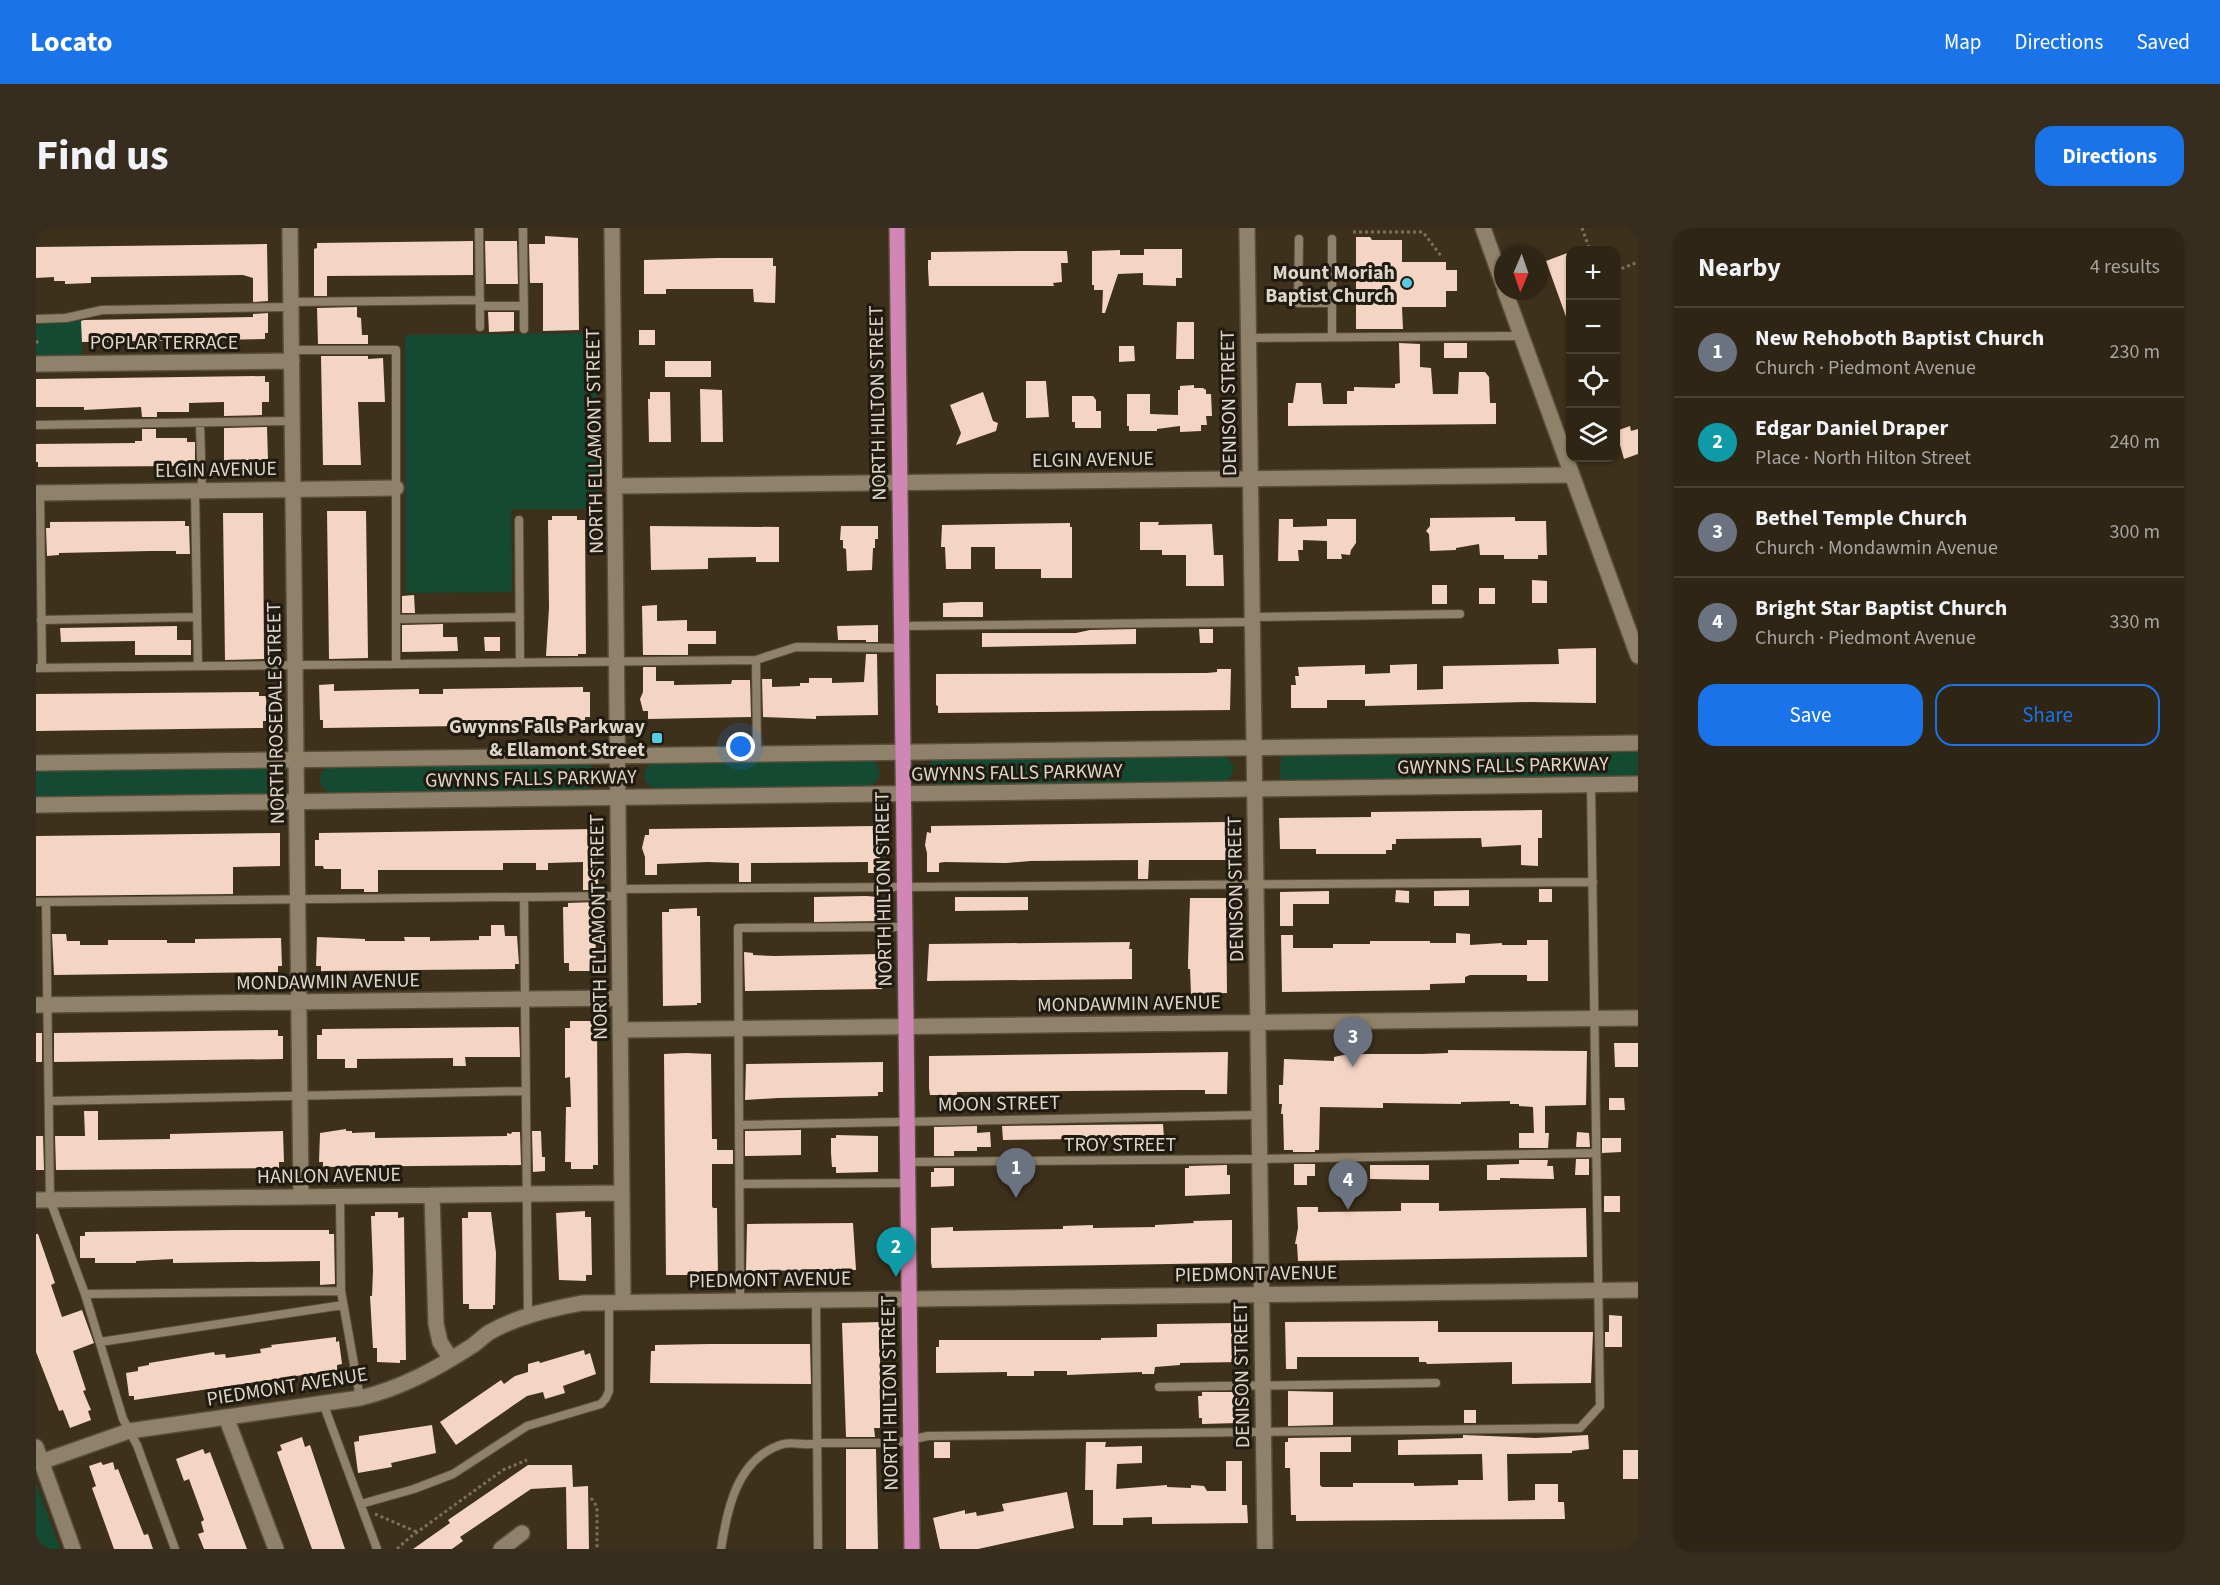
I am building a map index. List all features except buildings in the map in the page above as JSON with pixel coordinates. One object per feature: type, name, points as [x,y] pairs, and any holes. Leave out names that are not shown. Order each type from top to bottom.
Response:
[{"type":"main road","name":"NORTH HILTON STREET","points":[[897,228],[902,626],[901,752],[906,887],[912,1549]]},
{"type":"street","name":"NORTH ROSEDALE STREET","points":[[290,228],[301,1197]]},
{"type":"street","name":"NORTH ELLAMONT STREET","points":[[612,228],[622,1193],[616,1302]]},
{"type":"street","name":"DENISON STREET","points":[[1247,228],[1265,1549]]},
{"type":"street","points":[[1483,228],[1494,259]]},
{"type":"street","points":[[1508,300],[1638,656]]},
{"type":"street","name":"POPLAR TERRACE","points":[[36,364],[291,356]]},
{"type":"street","name":"ELGIN AVENUE","points":[[615,486],[1572,475]]},
{"type":"street","name":"ELGIN AVENUE","points":[[38,493],[396,488]]},
{"type":"street","name":"GWYNNS FALLS PARKWAY","points":[[36,763],[618,754],[1254,750],[1638,743]]},
{"type":"street","name":"GWYNNS FALLS PARKWAY","points":[[36,805],[1638,784]]},
{"type":"street","name":"MONDAWMIN AVENUE","points":[[42,1005],[620,998]]},
{"type":"street","name":"MONDAWMIN AVENUE","points":[[620,1030],[1638,1018]]},
{"type":"street","name":"HANLON AVENUE","points":[[43,1200],[622,1193]]},
{"type":"street","points":[[432,1195],[436,1324],[440,1342],[451,1359]]},
{"type":"street","name":"PIEDMONT AVENUE","points":[[42,1462],[129,1431],[360,1398],[402,1386],[426,1375],[489,1332],[528,1316],[582,1303],[1638,1290]]},
{"type":"street","points":[[226,1416],[276,1549]]},
{"type":"street","points":[[36,1447],[73,1549]]},
{"type":"street","points":[[501,1549],[522,1533]]},
{"type":"lane","points":[[479,228],[480,327]]},
{"type":"lane","points":[[523,228],[524,329]]},
{"type":"lane","points":[[1299,239],[1298,303],[1332,303]]},
{"type":"lane","points":[[1332,239],[1332,337]]},
{"type":"lane","points":[[36,319],[66,318],[102,310],[291,304],[480,303],[524,306]]},
{"type":"lane","points":[[1249,338],[1522,336]]},
{"type":"lane","points":[[291,356],[396,350],[396,664]]},
{"type":"lane","points":[[36,424],[292,421]]},
{"type":"lane","points":[[198,666],[200,423]]},
{"type":"lane","points":[[38,493],[41,620],[39,668],[756,660],[796,646],[902,648]]},
{"type":"lane","points":[[519,520],[520,663]]},
{"type":"lane","points":[[902,626],[1460,614]]},
{"type":"lane","points":[[41,620],[197,617]]},
{"type":"lane","points":[[396,619],[520,617]]},
{"type":"lane","points":[[756,660],[757,754]]},
{"type":"lane","points":[[721,1549],[725,1519],[738,1480],[757,1460],[781,1444],[796,1443],[806,1446],[817,1443],[895,1443],[940,1436],[1580,1428],[1600,1406],[1591,785]]},
{"type":"lane","points":[[36,902],[524,897],[906,887],[1593,882]]},
{"type":"lane","points":[[524,897],[528,1316]]},
{"type":"lane","points":[[46,902],[42,1005],[49,1101],[43,1200],[85,1294],[123,1419],[137,1444],[175,1549]]},
{"type":"lane","points":[[740,1300],[738,928],[906,927]]},
{"type":"lane","points":[[49,1101],[526,1090]]},
{"type":"lane","name":"MOON STREET","points":[[739,1125],[1259,1115]]},
{"type":"lane","name":"TROY STREET","points":[[908,1162],[1596,1153]]},
{"type":"lane","points":[[740,1184],[908,1183]]},
{"type":"lane","points":[[340,1196],[341,1291],[360,1398]]},
{"type":"lane","points":[[85,1294],[341,1291]]},
{"type":"lane","points":[[816,1299],[818,1549]]},
{"type":"lane","points":[[361,1504],[414,1490],[453,1474],[527,1426],[601,1404],[609,1391],[616,1302]]},
{"type":"lane","points":[[100,1342],[343,1305]]},
{"type":"lane","points":[[1159,1387],[1436,1383]]},
{"type":"lane","points":[[323,1403],[377,1549]]},
{"type":"path","points":[[1582,228],[1589,246]]},
{"type":"path","points":[[1353,232],[1423,230],[1441,256]]},
{"type":"path","points":[[1620,269],[1638,262]]},
{"type":"path","points":[[397,1549],[502,1470],[527,1460]]},
{"type":"path","points":[[591,1498],[597,1507],[597,1549]]},
{"type":"path","points":[[375,1514],[417,1532]]},
{"type":"green space","points":[[82,319],[82,358],[36,358],[36,325]]},
{"type":"green space","points":[[596,333],[597,509],[511,509],[512,592],[406,593],[405,335]]},
{"type":"green space","points":[[1638,752],[1638,778],[1286,781],[1280,779],[1280,760],[1284,756]]},
{"type":"green space","points":[[1219,756],[1227,758],[1234,766],[1232,775],[1226,781],[940,787],[929,779],[926,771],[934,760]]},
{"type":"green space","points":[[874,761],[880,770],[876,781],[866,786],[658,790],[649,785],[644,778],[645,770],[652,763]]},
{"type":"green space","points":[[591,765],[598,774],[594,785],[583,790],[333,794],[328,792],[320,782],[321,774],[328,767]]},
{"type":"green space","points":[[263,767],[274,770],[276,787],[262,794],[36,798],[36,769]]},
{"type":"green space","points":[[36,1483],[60,1549],[36,1549]]},
{"type":"place","name":"Mount Moriah Baptist Church","points":[[1407,283]]},
{"type":"place","name":"Gwynns Falls Parkway & Ellamont Street","points":[[657,738]]},
{"type":"place","name":"Bethel Temple Church","points":[[1353,1067]]},
{"type":"place","name":"New Rehoboth Baptist Church","points":[[1016,1198]]},
{"type":"place","name":"Bright Star Baptist Church","points":[[1348,1210]]},
{"type":"place","name":"Edgar Daniel Draper","points":[[896,1277]]}]
